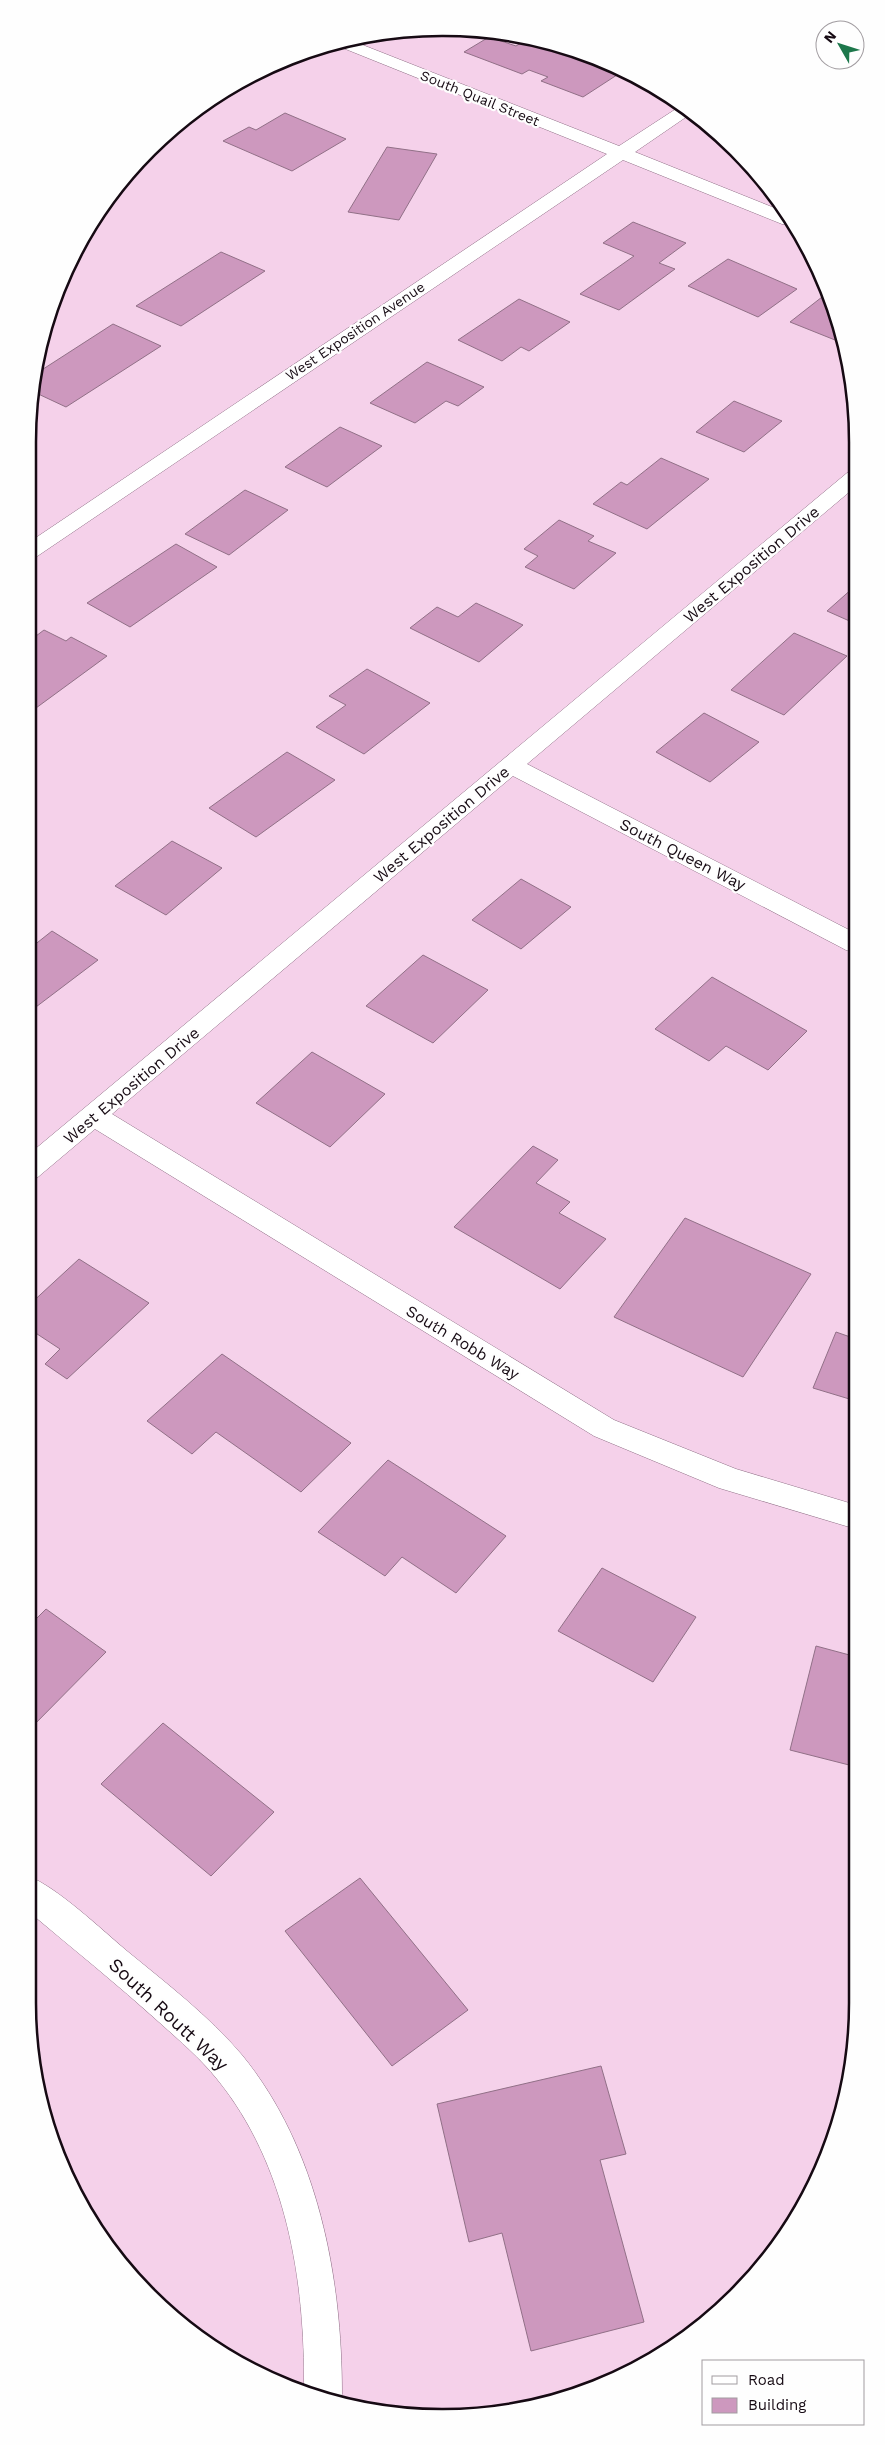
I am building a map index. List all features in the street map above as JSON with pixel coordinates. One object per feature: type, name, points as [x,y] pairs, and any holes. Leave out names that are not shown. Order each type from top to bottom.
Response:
[{"type":"street","name":"South Quail Street","points":[[352,47],[779,216]]},
{"type":"street","name":"West Exposition Avenue","points":[[36,547],[680,113]]},
{"type":"street","name":"West Exposition Drive","points":[[36,1163],[849,481]]},
{"type":"street","name":"South Queen Way","points":[[511,765],[849,941]]},
{"type":"street","name":"South Robb Way","points":[[94,1116],[604,1428],[730,1479],[849,1515]]},
{"type":"street","name":"South Routt Way","points":[[36,1898],[159,1999],[205,2041],[233,2072],[257,2110],[283,2158],[303,2213],[315,2263],[323,2315],[323,2391]]},
{"type":"building","points":[[486,39],[496,40],[516,46],[520,44],[548,50],[616,75],[583,97],[541,81],[548,77],[529,70],[522,74],[464,52]]},
{"type":"building","points":[[285,113],[346,139],[292,171],[223,141],[249,127],[256,130]]},
{"type":"building","points":[[387,147],[437,154],[399,220],[348,212]]},
{"type":"building","points":[[633,222],[686,243],[659,263],[675,269],[619,310],[580,294],[634,256],[603,243]]},
{"type":"building","points":[[221,252],[265,271],[181,326],[136,306]]},
{"type":"building","points":[[728,259],[797,289],[758,317],[688,286]]},
{"type":"building","points":[[822,297],[836,340],[790,322]]},
{"type":"building","points":[[519,299],[570,322],[529,351],[521,347],[502,361],[458,340]]},
{"type":"building","points":[[113,324],[161,346],[66,407],[39,395],[43,369]]},
{"type":"building","points":[[427,362],[484,387],[458,406],[446,401],[415,423],[370,403]]},
{"type":"building","points":[[734,401],[782,421],[744,452],[696,432]]},
{"type":"building","points":[[340,427],[382,446],[327,487],[285,467]]},
{"type":"building","points":[[661,458],[709,479],[647,529],[593,504],[621,482],[627,485]]},
{"type":"building","points":[[245,490],[288,510],[229,555],[185,534]]},
{"type":"building","points":[[559,520],[594,536],[588,541],[616,553],[574,589],[525,567],[538,556],[524,549]]},
{"type":"building","points":[[176,544],[217,567],[130,627],[87,603]]},
{"type":"building","points":[[849,591],[849,621],[827,611]]},
{"type":"building","points":[[476,603],[523,625],[479,662],[410,628],[437,607],[458,617]]},
{"type":"building","points":[[44,630],[66,641],[71,637],[107,656],[36,708],[36,636]]},
{"type":"building","points":[[794,633],[847,656],[784,715],[731,690]]},
{"type":"building","points":[[367,669],[430,703],[364,754],[316,727],[346,705],[329,696]]},
{"type":"building","points":[[704,713],[759,742],[710,782],[656,752]]},
{"type":"building","points":[[287,752],[335,780],[256,837],[209,808]]},
{"type":"building","points":[[172,841],[222,868],[166,915],[115,886]]},
{"type":"building","points":[[521,879],[571,907],[521,949],[472,920]]},
{"type":"building","points":[[52,931],[98,960],[36,1007],[36,944]]},
{"type":"building","points":[[423,955],[488,990],[433,1043],[366,1006]]},
{"type":"building","points":[[712,977],[807,1031],[768,1070],[726,1046],[709,1061],[655,1029]]},
{"type":"building","points":[[312,1052],[385,1094],[330,1147],[256,1103]]},
{"type":"building","points":[[533,1146],[558,1160],[536,1183],[570,1202],[559,1213],[606,1239],[560,1289],[454,1227]]},
{"type":"building","points":[[685,1218],[811,1274],[743,1377],[614,1317]]},
{"type":"building","points":[[79,1259],[149,1303],[67,1379],[45,1364],[60,1349],[36,1333],[36,1299]]},
{"type":"building","points":[[836,1332],[849,1337],[849,1399],[813,1388]]},
{"type":"building","points":[[222,1354],[351,1443],[301,1492],[216,1432],[192,1454],[147,1421]]},
{"type":"building","points":[[388,1460],[506,1536],[456,1593],[402,1557],[385,1576],[318,1532]]},
{"type":"building","points":[[602,1568],[696,1617],[653,1682],[558,1631]]},
{"type":"building","points":[[46,1609],[106,1652],[36,1723],[36,1619]]},
{"type":"building","points":[[816,1646],[849,1655],[849,1765],[790,1750]]},
{"type":"building","points":[[163,1723],[274,1812],[211,1876],[101,1784]]},
{"type":"building","points":[[360,1878],[468,2010],[392,2066],[285,1931]]},
{"type":"building","points":[[601,2066],[626,2154],[600,2160],[644,2322],[531,2351],[502,2233],[469,2242],[437,2104]]}]
